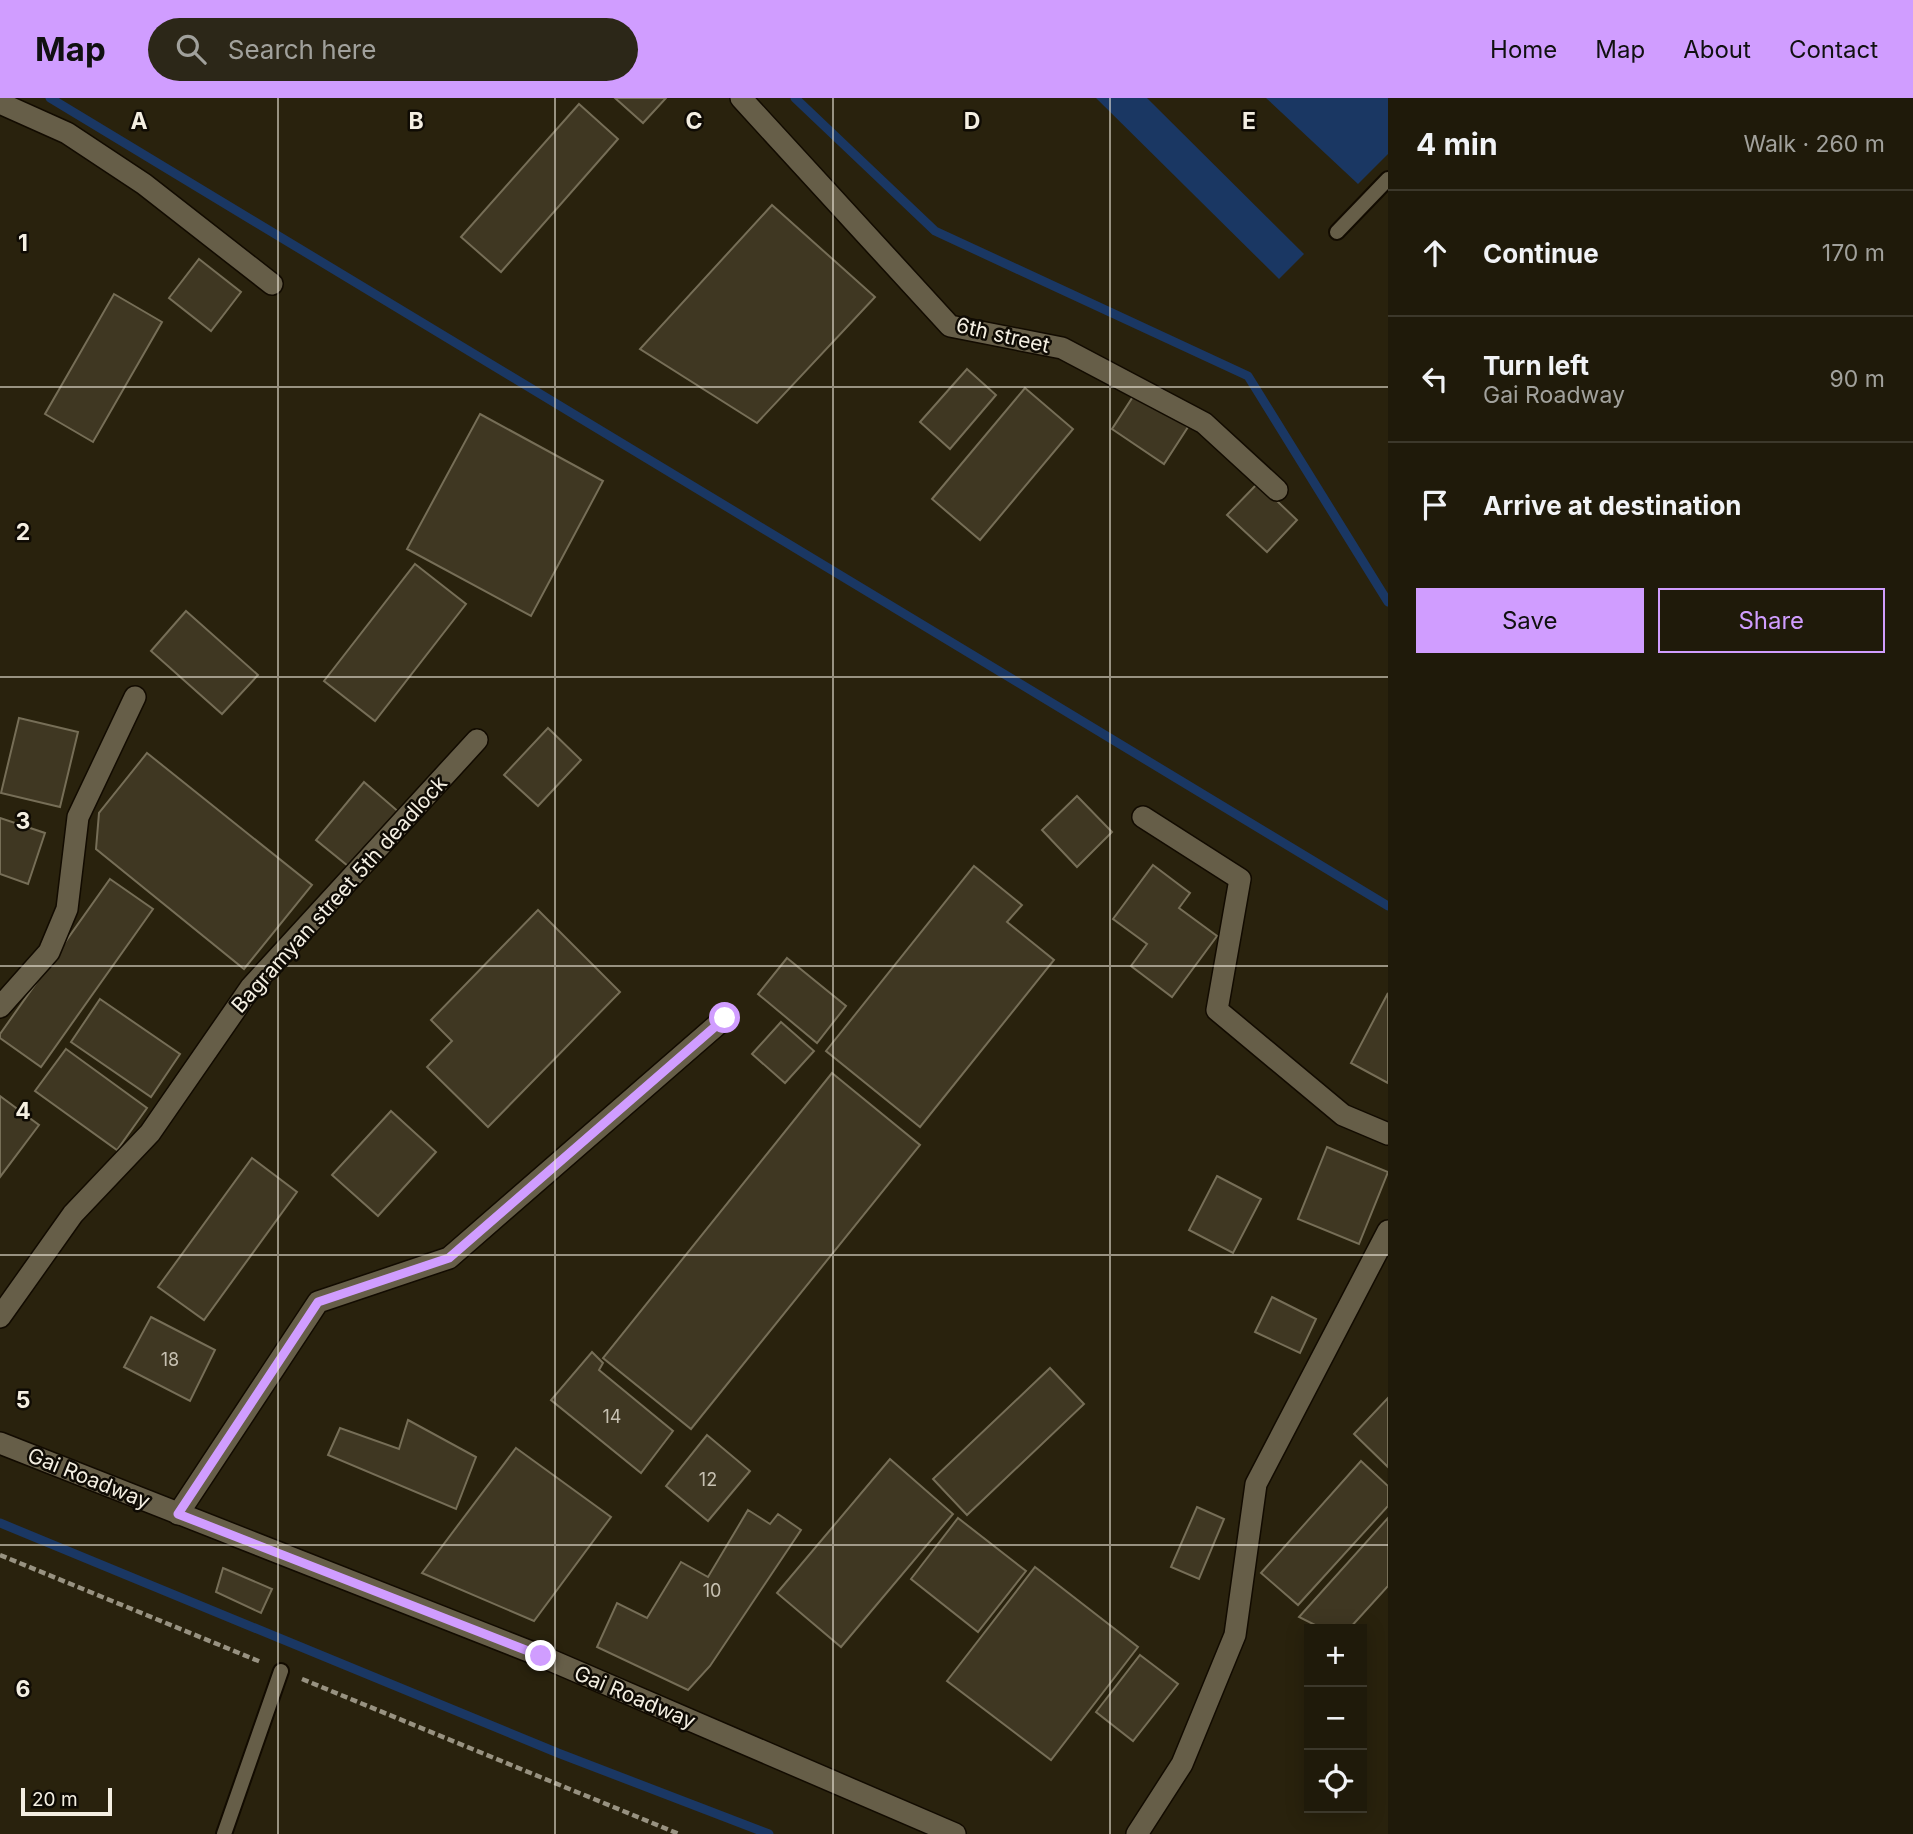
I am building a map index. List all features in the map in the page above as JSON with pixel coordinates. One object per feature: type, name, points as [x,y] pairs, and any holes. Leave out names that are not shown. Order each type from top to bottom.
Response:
[{"type":"street","name":"6th street","points":[[741,98],[950,326],[1062,348],[1204,423],[1277,490]]},
{"type":"street","points":[[0,103],[67,133],[144,184],[272,284]]},
{"type":"street","points":[[0,1007],[49,952],[67,909],[78,817],[135,697]]},
{"type":"street","name":"Bagramyan street 5th deadlock","points":[[0,1317],[73,1214],[150,1133],[251,987],[477,740]]},
{"type":"street","points":[[1143,817],[1240,879],[1217,1010],[1343,1115],[1388,1134]]},
{"type":"street","points":[[178,1514],[318,1302],[449,1258],[725,1018]]},
{"type":"street","points":[[1137,1834],[1182,1764],[1235,1635],[1256,1484],[1388,1231]]},
{"type":"street","name":"Gai Roadway","points":[[0,1443],[541,1656],[955,1834]]},
{"type":"lane","points":[[1337,232],[1388,179]]},
{"type":"lane","points":[[223,1834],[281,1671]]},
{"type":"path","points":[[0,1555],[680,1834]]},
{"type":"water","points":[[1096,98],[1147,98],[1304,254],[1279,279]]},
{"type":"water","points":[[1266,98],[1388,98],[1388,154],[1358,184]]},
{"type":"building","points":[[615,98],[666,98],[643,123]]},
{"type":"building","points":[[579,104],[618,139],[501,272],[461,237]]},
{"type":"building","points":[[772,205],[875,297],[757,423],[640,349]]},
{"type":"building","points":[[199,259],[241,292],[211,331],[169,298]]},
{"type":"building","points":[[114,294],[162,322],[93,442],[45,414]]},
{"type":"building","points":[[967,369],[996,395],[950,449],[920,422]]},
{"type":"building","points":[[1025,388],[1073,429],[980,540],[932,499]]},
{"type":"building","points":[[1136,392],[1188,427],[1164,464],[1112,429]]},
{"type":"building","points":[[480,414],[603,481],[531,616],[407,549]]},
{"type":"building","points":[[1258,483],[1297,520],[1267,552],[1227,515]]},
{"type":"building","points":[[415,564],[466,604],[375,721],[324,681]]},
{"type":"building","points":[[186,611],[258,675],[222,714],[151,651]]},
{"type":"building","points":[[19,718],[78,732],[60,807],[1,793]]},
{"type":"building","points":[[548,728],[581,760],[538,806],[504,775]]},
{"type":"building","points":[[147,753],[312,885],[244,969],[96,849],[99,813]]},
{"type":"building","points":[[364,782],[400,813],[353,870],[316,840]]},
{"type":"building","points":[[1077,796],[1112,832],[1077,867],[1042,830]]},
{"type":"building","points":[[0,818],[45,833],[28,884],[0,874]]},
{"type":"building","points":[[1153,865],[1190,893],[1179,908],[1217,936],[1172,997],[1131,966],[1147,944],[1113,919]]},
{"type":"building","points":[[974,866],[1022,905],[1007,922],[1054,960],[920,1127],[826,1051]]},
{"type":"building","points":[[110,879],[153,909],[41,1067],[0,1038],[0,1034]]},
{"type":"building","points":[[538,910],[620,992],[488,1127],[427,1067],[452,1041],[431,1020]]},
{"type":"building","points":[[787,958],[846,1006],[817,1043],[758,994]]},
{"type":"building","points":[[1388,993],[1388,1083],[1351,1063]]},
{"type":"building","points":[[100,999],[180,1054],[151,1097],[71,1042]]},
{"type":"building","points":[[781,1022],[814,1051],[785,1083],[752,1054]]},
{"type":"building","points":[[66,1049],[147,1108],[117,1150],[35,1091]]},
{"type":"building","points":[[832,1073],[920,1145],[691,1429],[603,1358]]},
{"type":"building","points":[[0,1096],[39,1125],[0,1177]]},
{"type":"building","points":[[391,1111],[436,1152],[378,1216],[332,1175]]},
{"type":"building","points":[[1327,1147],[1388,1172],[1359,1244],[1298,1219]]},
{"type":"building","points":[[252,1158],[297,1192],[204,1320],[158,1287]]},
{"type":"building","points":[[1217,1176],[1261,1199],[1233,1253],[1189,1230]]},
{"type":"building","points":[[1272,1297],[1316,1319],[1300,1353],[1255,1332]]},
{"type":"building","points":[[151,1317],[215,1350],[190,1401],[124,1367]]},
{"type":"building","points":[[592,1352],[603,1363],[599,1370],[673,1431],[641,1473],[551,1400]]},
{"type":"building","points":[[1050,1368],[1084,1404],[967,1515],[933,1479]]},
{"type":"building","points":[[1388,1398],[1388,1467],[1354,1434]]},
{"type":"building","points":[[408,1420],[476,1457],[456,1509],[328,1455],[340,1428],[399,1449]]},
{"type":"building","points":[[707,1435],[750,1471],[708,1521],[666,1486]]},
{"type":"building","points":[[516,1448],[611,1517],[534,1621],[422,1573]]},
{"type":"building","points":[[890,1459],[953,1514],[841,1647],[777,1593]]},
{"type":"building","points":[[1361,1461],[1388,1486],[1388,1506],[1298,1605],[1261,1573]]},
{"type":"building","points":[[1197,1507],[1224,1519],[1199,1579],[1171,1567]]},
{"type":"building","points":[[748,1510],[770,1524],[778,1514],[801,1530],[710,1666],[688,1690],[597,1647],[617,1603],[647,1618],[681,1562],[708,1577]]},
{"type":"building","points":[[958,1518],[1026,1571],[978,1632],[911,1579]]},
{"type":"building","points":[[1388,1518],[1388,1586],[1354,1624],[1313,1624],[1299,1617]]},
{"type":"building","points":[[1035,1567],[1138,1647],[1051,1760],[947,1681]]},
{"type":"building","points":[[223,1568],[272,1589],[261,1613],[216,1592]]},
{"type":"building","points":[[1140,1655],[1178,1684],[1133,1741],[1096,1712]]},
{"type":"waterway","points":[[50,98],[1388,906]]},
{"type":"waterway","points":[[795,98],[935,231],[1248,376],[1388,602]]},
{"type":"waterway","points":[[0,1523],[558,1753],[769,1834]]},
{"type":"route","points":[[541,1656],[178,1514],[318,1302],[449,1258],[725,1018]]}]
